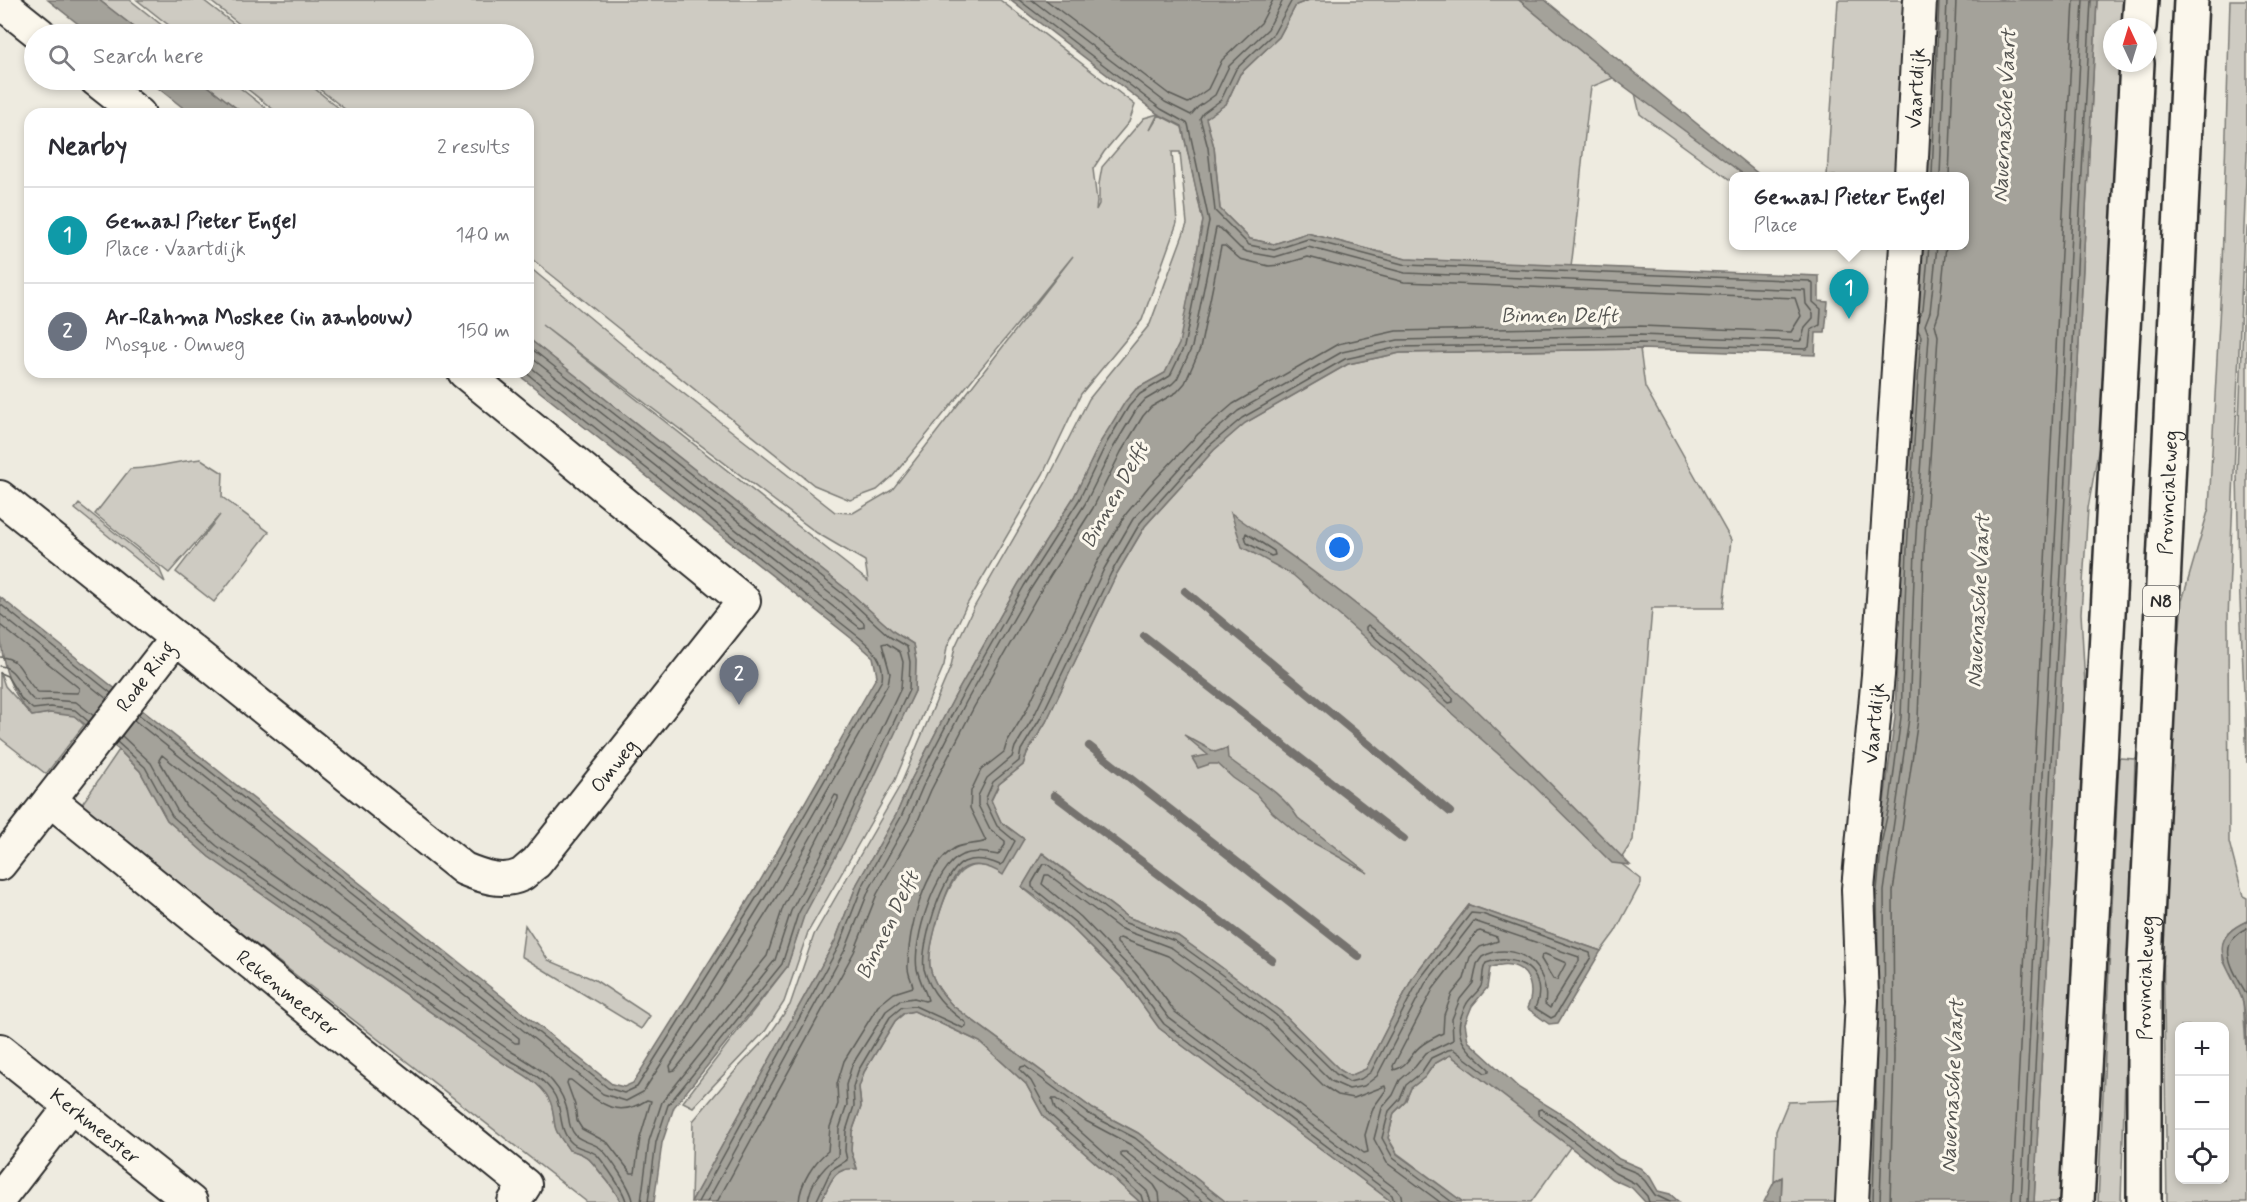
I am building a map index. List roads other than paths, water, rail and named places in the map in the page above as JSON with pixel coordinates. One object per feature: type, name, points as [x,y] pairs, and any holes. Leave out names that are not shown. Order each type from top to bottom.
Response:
[{"type":"highway","points":[[2140,18],[2141,0]]},
{"type":"highway","name":"Provincialeweg","points":[[2144,1202],[2145,971],[2191,0]]},
{"type":"highway","points":[[2077,1202],[2138,72]]},
{"type":"street","name":"Vaartdijk","points":[[1911,172],[1920,0]]},
{"type":"street","points":[[0,2],[28,24]]},
{"type":"street","points":[[109,90],[131,108]]},
{"type":"street","name":"Vaartdijk","points":[[1852,1202],[1862,999],[1858,889],[1878,675],[1906,250]]},
{"type":"street","name":"Omweg","points":[[176,638],[464,869],[481,876],[501,879],[520,875],[536,862],[744,602],[471,378]]},
{"type":"street","name":"Rode Ring","points":[[0,498],[176,638],[0,864]]},
{"type":"street","name":"Rekenmeester","points":[[50,800],[520,1194]]},
{"type":"street","name":"Kerkmeester","points":[[0,1050],[191,1202]]},
{"type":"street","points":[[0,1197],[71,1106]]},
{"type":"water","points":[[48,0],[99,0],[130,24],[78,24]]},
{"type":"water","name":"Binnen Delft","points":[[1010,0],[1309,0],[1296,5],[1279,37],[1240,74],[1226,104],[1206,118],[1214,147],[1220,209],[1250,239],[1274,244],[1307,233],[1406,259],[1819,276],[1819,301],[1828,302],[1825,333],[1816,333],[1815,355],[1640,349],[1400,353],[1348,364],[1245,423],[1214,450],[1145,526],[1116,575],[1023,765],[999,784],[991,800],[1001,822],[1024,839],[1003,875],[980,866],[967,867],[957,874],[947,892],[938,919],[931,947],[930,967],[936,983],[953,1006],[1093,1109],[1138,1133],[1226,1202],[1140,1202],[1044,1117],[1026,1084],[980,1042],[914,1011],[904,1013],[895,1021],[864,1072],[859,1087],[861,1107],[852,1132],[851,1151],[857,1169],[837,1173],[821,1202],[691,1202],[835,941],[857,884],[896,815],[911,780],[955,696],[1019,583],[1074,497],[1101,441],[1125,402],[1136,389],[1165,373],[1179,344],[1203,221],[1182,126],[1158,114]]},
{"type":"water","points":[[1519,0],[1545,0],[1756,172],[1741,172],[1613,78]]},
{"type":"water","name":"Nauernasche Vaart","points":[[1934,0],[2097,0],[2034,1202],[1867,1202],[1871,890],[1876,839],[1884,802],[1895,717],[1901,550],[1923,250],[1969,250],[1969,172],[1926,172]]},
{"type":"water","points":[[161,90],[213,90],[236,108],[183,108]]},
{"type":"water","points":[[534,343],[846,589],[894,632],[913,644],[916,661],[915,691],[844,841],[804,916],[787,967],[674,1107],[662,1143],[654,1202],[621,1202],[610,1184],[590,1160],[582,1154],[569,1150],[556,1129],[549,1099],[536,1083],[505,1064],[209,857],[167,820],[140,771],[119,750],[74,716],[50,713],[32,716],[14,690],[4,662],[0,631],[0,597],[612,1084],[624,1087],[633,1083],[760,881],[877,676],[873,657],[523,378],[534,378]]},
{"type":"water","points":[[1231,513],[1344,595],[1409,648],[1494,727],[1630,865],[1612,863],[1527,779],[1293,575],[1242,547]]},
{"type":"water","points":[[1184,735],[1215,752],[1227,748],[1228,758],[1275,792],[1298,818],[1368,873],[1299,835],[1273,813],[1256,794],[1218,764],[1198,768],[1192,758],[1208,755]]},
{"type":"water","points":[[1042,853],[1127,917],[1178,936],[1217,964],[1280,1011],[1340,1070],[1350,1076],[1366,1069],[1413,977],[1469,905],[1601,951],[1558,1023],[1549,1024],[1527,1008],[1531,988],[1523,971],[1507,964],[1490,968],[1487,988],[1472,1006],[1465,1023],[1468,1041],[1519,1088],[1571,1120],[1619,1159],[1640,1168],[1650,1177],[1658,1191],[1670,1194],[1679,1202],[1645,1202],[1632,1188],[1612,1179],[1450,1055],[1434,1064],[1425,1077],[1411,1088],[1405,1102],[1394,1113],[1388,1138],[1397,1154],[1463,1202],[1392,1202],[1159,1028],[1126,982],[1071,927],[1041,900],[1022,887]]},
{"type":"water","points":[[2247,921],[2247,1065],[2244,1005],[2223,956],[2222,946],[2225,937],[2233,929]]},
{"type":"water","points":[[1782,1177],[1781,1202],[1764,1202],[1774,1182]]},
{"type":"waterway","points":[[1185,591],[1450,812]]},
{"type":"waterway","points":[[1144,636],[1404,839]]},
{"type":"waterway","points":[[1089,746],[1359,957]]},
{"type":"waterway","points":[[1054,795],[1272,960]]},
{"type":"place","name":"Gemaal Pieter Engel","points":[[1849,319]]},
{"type":"place","name":"Ar-Rahma Moskee (in aanbouw)","points":[[739,705]]}]
